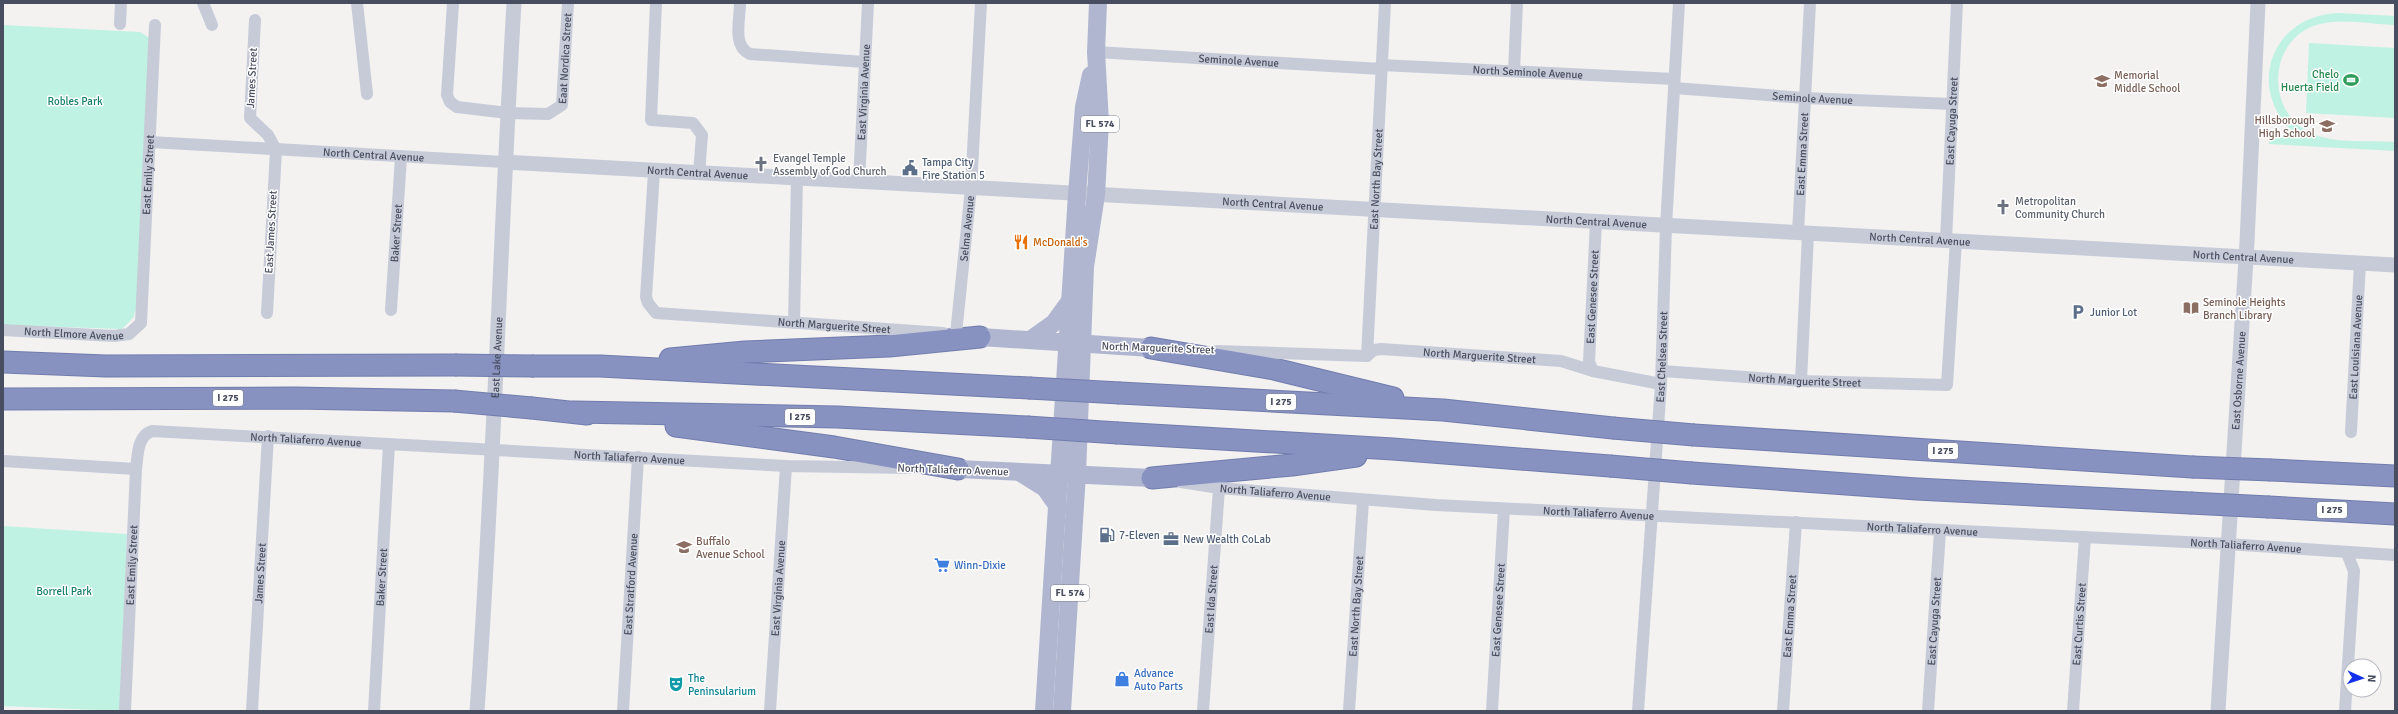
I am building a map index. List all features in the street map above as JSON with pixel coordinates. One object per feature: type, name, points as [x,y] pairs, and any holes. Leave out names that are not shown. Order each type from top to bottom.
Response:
[{"type":"highway","points":[[600,366],[745,352],[889,346],[980,337]]},
{"type":"highway","points":[[1151,348],[1274,369],[1442,410]]},
{"type":"highway","points":[[3,355],[106,366]]},
{"type":"highway","name":"I 275","points":[[3,362],[106,366],[600,366],[1442,410],[1694,435],[2192,467],[2395,476]]},
{"type":"highway","name":"I 275","points":[[6,400],[302,398],[454,401],[574,412],[837,417],[1393,449],[1916,489],[2395,514]]},
{"type":"highway","points":[[574,412],[834,447],[958,469]]},
{"type":"highway","points":[[1152,478],[1314,462],[1393,449]]},
{"type":"main road","name":"FL 574","points":[[1062,711],[1074,344],[1096,195],[1100,122],[1096,52],[1098,3]]},
{"type":"main road","name":"FL 574","points":[[1074,344],[1070,300],[1077,194],[1084,107],[1096,52]]},
{"type":"main road","points":[[1030,340],[1054,323],[1070,300]]},
{"type":"main road","name":"North Marguerite Street","points":[[980,337],[1151,348]]},
{"type":"main road","name":"North Taliaferro Avenue","points":[[958,469],[1152,478]]},
{"type":"main road","points":[[1020,472],[1045,488],[1059,508]]},
{"type":"main road","name":"FL 574","points":[[1044,711],[1059,508],[1069,474]]},
{"type":"street","points":[[120,24],[121,3]]},
{"type":"street","points":[[203,3],[212,25]]},
{"type":"street","points":[[357,3],[367,94]]},
{"type":"street","points":[[453,3],[447,95],[450,102],[457,107],[508,113]]},
{"type":"street","name":"East Lake Avenue","points":[[477,711],[494,450],[504,162],[514,3]]},
{"type":"street","name":"Eaat Nordica Street","points":[[508,113],[548,114],[562,105],[568,3]]},
{"type":"street","points":[[656,3],[651,120],[693,123],[702,135],[699,174]]},
{"type":"street","points":[[740,3],[739,45],[742,51],[750,54],[864,62]]},
{"type":"street","name":"East Virginia Avenue","points":[[859,182],[868,3]]},
{"type":"street","name":"Selma Avenue","points":[[956,334],[971,188],[981,3]]},
{"type":"street","name":"East North Bay Street","points":[[1366,356],[1385,3]]},
{"type":"street","points":[[1514,71],[1517,3]]},
{"type":"street","name":"East Chelsea Street","points":[[1638,711],[1662,371],[1666,226],[1679,3]]},
{"type":"street","name":"East Emma Street","points":[[1801,381],[1805,98],[1810,3]]},
{"type":"street","name":"East Cayuga Street","points":[[1948,384],[1952,104],[1957,3]]},
{"type":"street","name":"East Osborne Avenue","points":[[2218,711],[2227,544],[2246,257],[2258,3]]},
{"type":"street","name":"James Street","points":[[255,20],[250,118],[268,135],[276,150]]},
{"type":"street","name":"East Emily Street","points":[[141,323],[156,25]]},
{"type":"street","name":"Seminole Avenue","points":[[1096,52],[1381,67]]},
{"type":"street","name":"North Seminole Avenue","points":[[1381,67],[1514,71],[1674,84]]},
{"type":"street","name":"Seminole Avenue","points":[[1674,84],[1805,98],[1952,104]]},
{"type":"street","name":"North Central Avenue","points":[[150,142],[654,172],[1803,234],[1951,240],[2395,265]]},
{"type":"street","name":"East James Street","points":[[267,313],[276,150]]},
{"type":"street","name":"Baker Street","points":[[391,310],[401,157]]},
{"type":"street","name":"North Marguerite Street","points":[[654,172],[646,297],[652,309],[662,315],[956,334],[980,337]]},
{"type":"street","points":[[794,323],[797,179]]},
{"type":"street","name":"East Genesee Street","points":[[1593,371],[1589,362],[1596,222]]},
{"type":"street","name":"East Louisiana Avenue","points":[[2350,432],[2360,263]]},
{"type":"street","name":"North Elmore Avenue","points":[[3,330],[114,336],[129,334],[141,323]]},
{"type":"street","points":[[1561,361],[1573,360],[1585,354],[1590,347]]},
{"type":"street","name":"North Marguerite Street","points":[[1151,348],[1366,356],[1374,350],[1381,349],[1561,361],[1593,371],[1661,384]]},
{"type":"street","name":"North Marguerite Street","points":[[1662,371],[1801,381],[1948,384]]},
{"type":"street","name":"East Emily Street","points":[[125,711],[136,469],[143,437],[148,432],[157,430]]},
{"type":"street","name":"North Taliaferro Avenue","points":[[157,430],[786,466],[958,469]]},
{"type":"street","name":"James Street","points":[[252,711],[268,436]]},
{"type":"street","name":"Baker Street","points":[[374,711],[389,444]]},
{"type":"street","name":"East Stratford Avenue","points":[[623,711],[638,457]]},
{"type":"street","points":[[3,461],[136,469]]},
{"type":"street","name":"East Virginia Avenue","points":[[770,711],[786,466]]},
{"type":"street","name":"North Taliaferro Avenue","points":[[1152,478],[1219,488],[1363,500],[1504,509],[2227,544],[2395,555]]},
{"type":"street","name":"East Ida Street","points":[[1203,711],[1219,488]]},
{"type":"street","name":"East North Bay Street","points":[[1349,711],[1363,500]]},
{"type":"street","name":"East Genesee Street","points":[[1492,711],[1504,509]]},
{"type":"street","name":"East Emma Street","points":[[1784,711],[1796,522]]},
{"type":"street","name":"East Cayuga Street","points":[[1928,711],[1940,531]]},
{"type":"street","name":"East Curtis Street","points":[[2074,711],[2085,537]]},
{"type":"street","points":[[2345,711],[2354,571],[2347,552]]},
{"type":"green space","points":[[2339,13],[2395,16],[2395,25],[2343,21],[2322,23],[2313,26],[2298,35],[2287,48],[2280,64],[2278,80],[2280,96],[2287,112],[2298,125],[2313,134],[2332,139],[2395,142],[2395,151],[2269,144],[2269,135],[2298,136],[2281,118],[2272,99],[2269,79],[2272,59],[2281,41],[2295,27],[2315,17]]},
{"type":"green space","name":"Robles Park","points":[[3,25],[140,32],[151,39],[137,306],[133,318],[122,329],[3,325]]},
{"type":"green space","name":"Chelo Huerta Field","points":[[2309,43],[2395,48],[2395,118],[2306,113]]},
{"type":"green space","name":"Borrell Park","points":[[3,526],[127,534],[120,711],[3,706]]},
{"type":"place","name":"Chelo Huerta Field","points":[[2351,80]]},
{"type":"place","name":"Memorial Middle School","points":[[2102,81]]},
{"type":"place","name":"Hillsborough High School","points":[[2327,126]]},
{"type":"place","name":"Evangel Temple Assembly of God Church","points":[[761,164]]},
{"type":"place","name":"Tampa City Fire Station 5","points":[[910,168]]},
{"type":"place","name":"Metropolitan Community Church","points":[[2003,207]]},
{"type":"place","name":"McDonald's","points":[[1021,242]]},
{"type":"place","name":"Seminole Heights Branch Library","points":[[2191,308]]},
{"type":"place","name":"Junior Lot","points":[[2078,312]]},
{"type":"place","name":"7-Eleven","points":[[1107,535]]},
{"type":"place","name":"New Wealth CoLab","points":[[1171,539]]},
{"type":"place","name":"Buffalo Avenue School","points":[[684,547]]},
{"type":"place","name":"Winn-Dixie","points":[[942,565]]},
{"type":"place","name":"Advance Auto Parts","points":[[1122,679]]},
{"type":"place","name":"The Peninsularium","points":[[676,684]]}]
